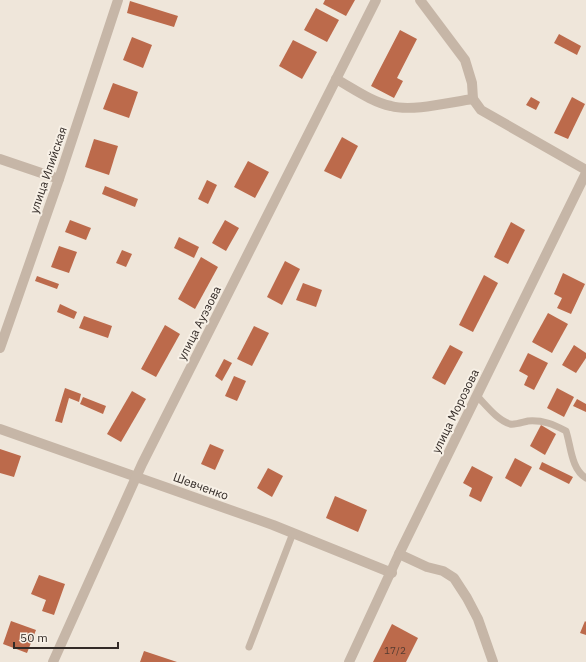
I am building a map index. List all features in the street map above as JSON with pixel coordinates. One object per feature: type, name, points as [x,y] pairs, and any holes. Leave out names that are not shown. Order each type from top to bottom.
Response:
[{"type":"street","name":"улица Илийская","points":[[0,348],[59,179],[118,0]]},
{"type":"street","name":"улица Ауэзова","points":[[53,662],[136,477],[376,0]]},
{"type":"street","points":[[420,0],[465,60],[472,82],[473,99],[481,110],[586,171]]},
{"type":"street","points":[[336,80],[370,98],[390,106],[406,109],[473,99]]},
{"type":"street","points":[[0,159],[59,179]]},
{"type":"street","name":"улица Морозова","points":[[349,662],[392,573],[399,554],[586,171]]},
{"type":"street","name":"Шевченко","points":[[0,429],[293,533],[392,573]]},
{"type":"street","points":[[399,554],[427,567],[443,571],[454,578],[478,619],[492,662]]},
{"type":"lane","points":[[477,396],[498,417],[510,424],[528,421],[543,421],[566,431],[573,460],[582,475],[586,478]]},
{"type":"lane","points":[[249,647],[293,533]]},
{"type":"building","points":[[325,0],[355,0],[346,16],[323,4]]},
{"type":"building","points":[[130,1],[178,16],[174,27],[127,13]]},
{"type":"building","points":[[316,8],[339,20],[327,42],[304,30]]},
{"type":"building","points":[[400,30],[417,39],[397,78],[403,81],[394,98],[371,86]]},
{"type":"building","points":[[559,34],[581,46],[577,55],[554,43]]},
{"type":"building","points":[[132,37],[152,45],[143,68],[123,60]]},
{"type":"building","points":[[293,40],[317,52],[302,79],[279,66]]},
{"type":"building","points":[[113,83],[138,92],[129,118],[103,109]]},
{"type":"building","points":[[531,97],[540,102],[536,110],[526,105]]},
{"type":"building","points":[[572,97],[585,104],[568,139],[554,133]]},
{"type":"building","points":[[342,137],[358,146],[341,179],[324,171]]},
{"type":"building","points":[[94,139],[118,146],[109,175],[85,167]]},
{"type":"building","points":[[248,161],[269,172],[255,198],[234,187]]},
{"type":"building","points":[[207,180],[217,185],[208,204],[198,199]]},
{"type":"building","points":[[105,186],[138,199],[135,207],[102,194]]},
{"type":"building","points":[[70,220],[91,228],[86,240],[65,232]]},
{"type":"building","points":[[225,220],[239,228],[226,251],[212,243]]},
{"type":"building","points":[[511,222],[525,230],[508,264],[494,257]]},
{"type":"building","points":[[179,237],[199,247],[194,258],[174,248]]},
{"type":"building","points":[[59,246],[77,252],[69,273],[51,267]]},
{"type":"building","points":[[122,250],[132,254],[126,267],[116,263]]},
{"type":"building","points":[[201,257],[218,267],[195,309],[178,299]]},
{"type":"building","points":[[285,261],[300,269],[282,305],[267,297]]},
{"type":"building","points":[[563,273],[585,284],[571,314],[557,308],[562,298],[554,294]]},
{"type":"building","points":[[484,275],[498,283],[473,332],[459,325]]},
{"type":"building","points":[[37,276],[59,284],[57,289],[35,281]]},
{"type":"building","points":[[303,283],[322,290],[316,307],[296,300]]},
{"type":"building","points":[[60,304],[77,312],[74,319],[57,312]]},
{"type":"building","points":[[548,313],[568,324],[552,353],[532,342]]},
{"type":"building","points":[[84,316],[112,326],[108,338],[79,328]]},
{"type":"building","points":[[165,325],[180,334],[156,377],[141,369]]},
{"type":"building","points":[[254,326],[269,333],[252,366],[237,359]]},
{"type":"building","points":[[450,345],[463,352],[445,385],[432,378]]},
{"type":"building","points":[[574,345],[586,353],[586,358],[576,373],[562,365]]},
{"type":"building","points":[[528,353],[548,363],[534,390],[524,385],[528,376],[519,371]]},
{"type":"building","points":[[224,359],[232,363],[222,381],[215,376]]},
{"type":"building","points":[[234,376],[246,381],[237,401],[225,396]]},
{"type":"building","points":[[65,388],[81,394],[79,402],[69,398],[62,423],[55,421]]},
{"type":"building","points":[[557,388],[574,397],[564,417],[547,408]]},
{"type":"building","points":[[132,391],[146,399],[121,442],[107,434]]},
{"type":"building","points":[[83,397],[106,406],[103,414],[80,404]]},
{"type":"building","points":[[577,399],[586,404],[586,412],[573,406]]},
{"type":"building","points":[[541,425],[556,434],[545,455],[530,446]]},
{"type":"building","points":[[210,444],[224,450],[215,470],[201,464]]},
{"type":"building","points":[[0,449],[21,456],[14,477],[0,473]]},
{"type":"building","points":[[515,458],[532,467],[521,487],[505,478]]},
{"type":"building","points":[[542,462],[573,477],[569,484],[539,469]]},
{"type":"building","points":[[472,466],[493,477],[481,502],[469,496],[472,488],[463,483]]},
{"type":"building","points":[[268,468],[283,476],[272,497],[257,488]]},
{"type":"building","points":[[335,496],[367,510],[358,532],[326,518]]},
{"type":"building","points":[[39,575],[65,584],[54,615],[42,611],[46,600],[31,594]]},
{"type":"building","points":[[11,621],[36,630],[27,653],[3,644]]},
{"type":"building","points":[[585,621],[586,622],[586,635],[580,633]]},
{"type":"building","points":[[392,624],[418,638],[406,662],[373,662]]},
{"type":"building","points":[[144,651],[177,662],[140,662]]}]
